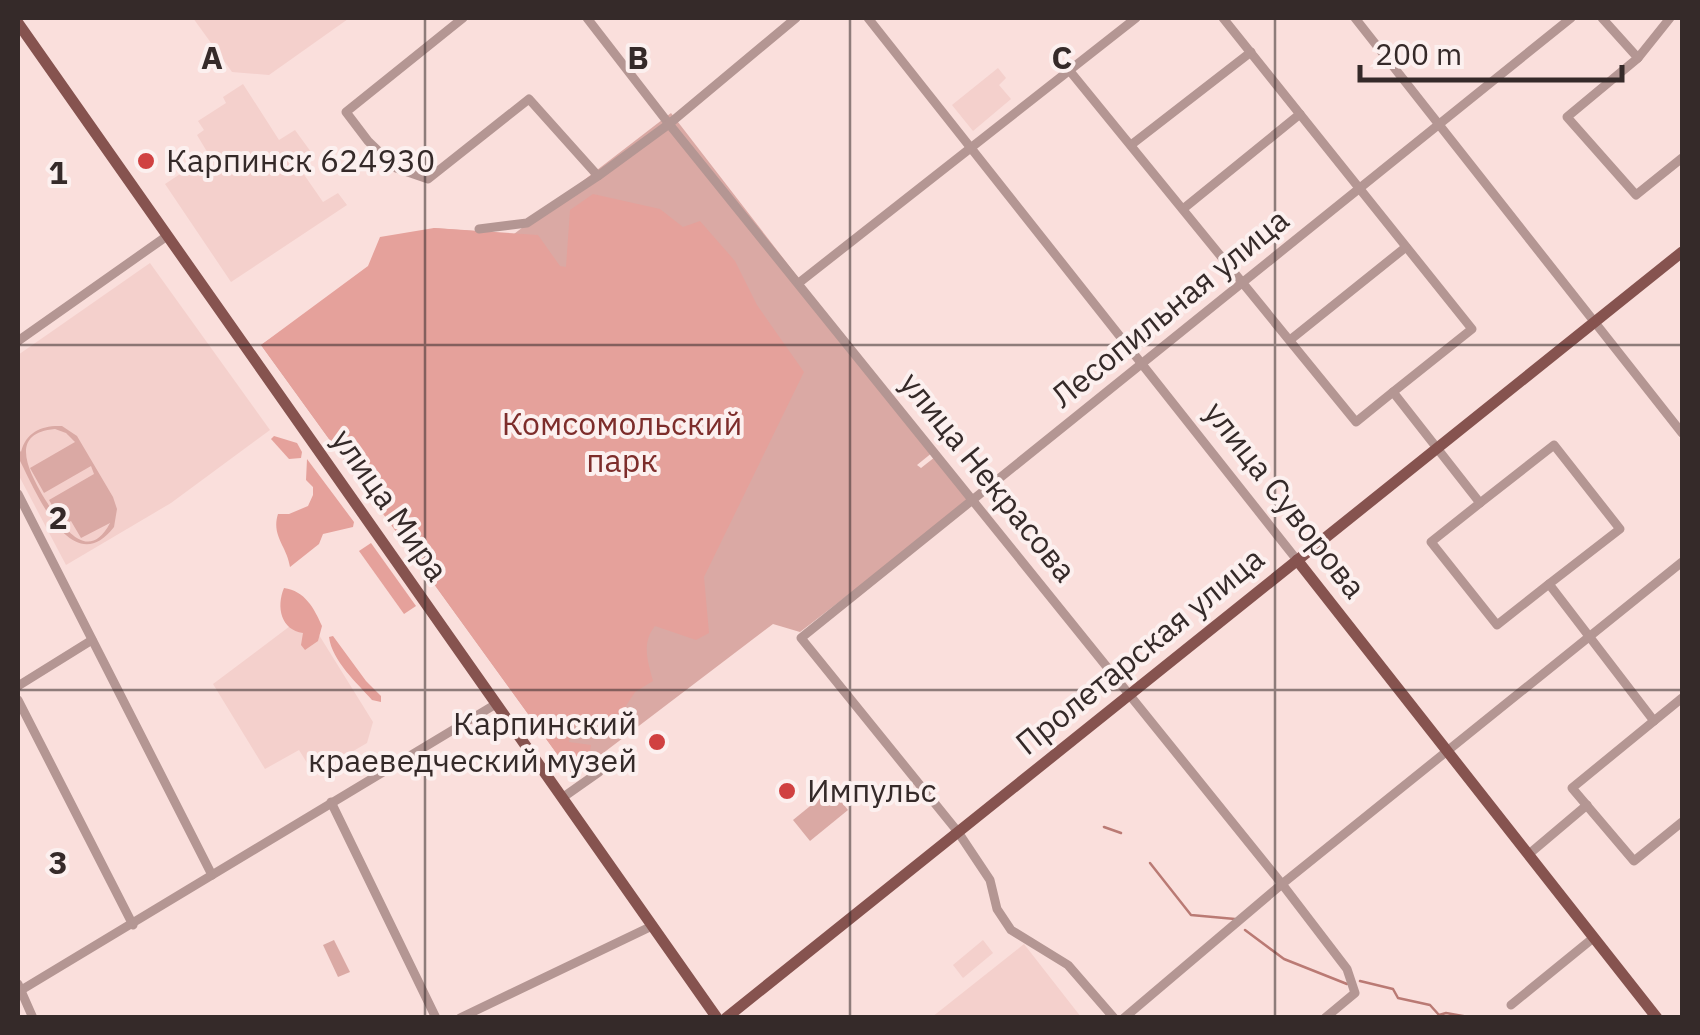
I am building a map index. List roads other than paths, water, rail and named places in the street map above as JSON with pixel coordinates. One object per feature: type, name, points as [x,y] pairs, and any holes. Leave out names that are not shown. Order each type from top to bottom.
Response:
[{"type":"main road","name":"улица Мира","points":[[18,24],[717,1018]]},
{"type":"main road","name":"Пролетарская улица","points":[[726,1018],[1297,560],[1442,452],[1682,252]]},
{"type":"main road","name":"улица Суворова","points":[[1297,560],[1657,1018]]},
{"type":"street","points":[[463,18],[346,112],[368,142],[396,168],[428,180],[529,99],[598,176]]},
{"type":"street","name":"улица Некрасова","points":[[587,18],[1347,969],[1355,993],[1325,1018]]},
{"type":"street","points":[[478,229],[527,223],[598,176],[669,124],[796,18]]},
{"type":"street","name":"улица Суворова","points":[[868,18],[1297,560]]},
{"type":"street","points":[[1070,70],[1356,422],[1472,329],[1223,18]]},
{"type":"street","points":[[1355,18],[1682,433]]},
{"type":"street","name":"Лесопильная улица","points":[[958,832],[801,638],[1571,18]]},
{"type":"street","points":[[1602,18],[1638,58]]},
{"type":"street","points":[[1670,18],[1638,58],[1568,116],[1636,195],[1682,158]]},
{"type":"street","points":[[800,282],[1131,19]]},
{"type":"street","points":[[1131,145],[1251,52]]},
{"type":"street","points":[[1183,209],[1300,114]]},
{"type":"street","points":[[18,342],[167,236]]},
{"type":"street","points":[[1290,340],[1406,247]]},
{"type":"street","points":[[1393,392],[1480,503]]},
{"type":"street","points":[[1554,445],[1620,529],[1497,625],[1431,542],[1480,503],[1554,445]]},
{"type":"street","points":[[18,494],[212,875]]},
{"type":"street","points":[[1124,1018],[1282,884],[1682,562]]},
{"type":"street","points":[[1549,584],[1654,721]]},
{"type":"street","points":[[18,686],[92,640]]},
{"type":"street","points":[[1682,698],[1572,788],[1634,861],[1682,822]]},
{"type":"street","points":[[18,700],[133,925]]},
{"type":"street","points":[[33,1018],[18,988],[133,925],[496,704]]},
{"type":"street","points":[[562,798],[599,772]]},
{"type":"street","points":[[331,802],[436,1018]]},
{"type":"street","points":[[1528,854],[1587,805]]},
{"type":"street","points":[[958,832],[990,880],[997,909],[1012,930],[1068,965],[1114,1018]]},
{"type":"street","points":[[460,1018],[652,926]]},
{"type":"street","points":[[1511,1004],[1592,939]]},
{"type":"waterway","points":[[1104,827],[1121,833]]},
{"type":"waterway","points":[[1150,863],[1191,915],[1235,919]]},
{"type":"waterway","points":[[1245,930],[1284,959],[1347,984]]},
{"type":"waterway","points":[[1360,981],[1393,989],[1398,998],[1430,1005],[1439,1015],[1474,1018]]},
{"type":"place","name":"Карпинск 624930","points":[[146,161]]},
{"type":"place","name":"Карпинский краеведческий музей","points":[[657,742]]},
{"type":"place","name":"Импульс","points":[[787,791]]},
{"type":"park label","name":"Комсомольский парк","points":[[622,442]]}]
